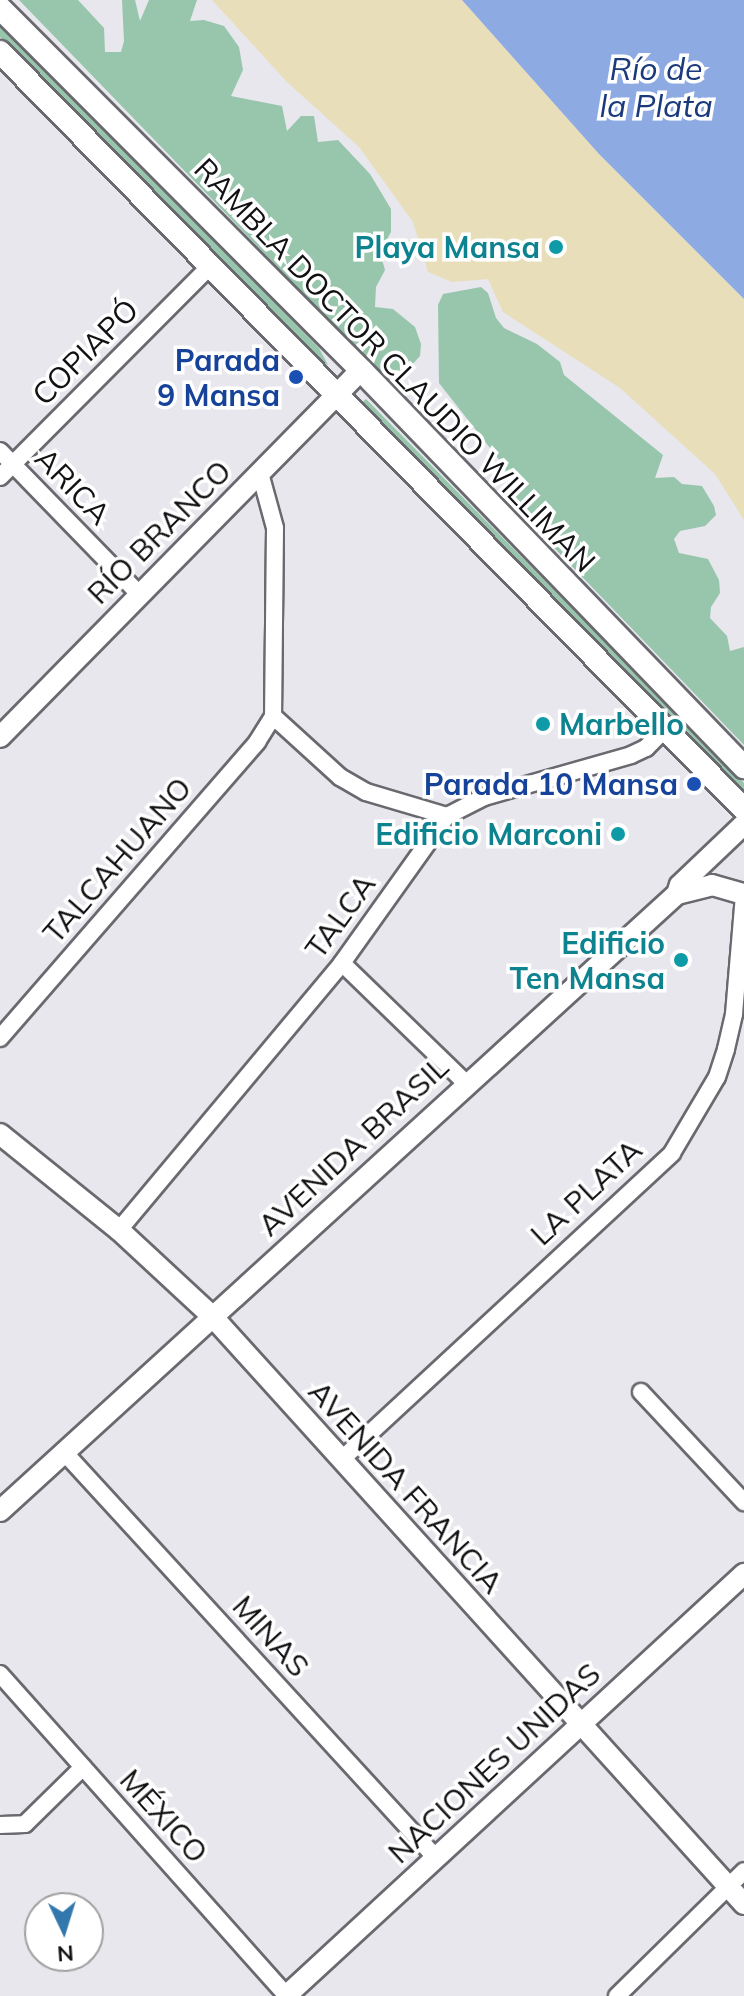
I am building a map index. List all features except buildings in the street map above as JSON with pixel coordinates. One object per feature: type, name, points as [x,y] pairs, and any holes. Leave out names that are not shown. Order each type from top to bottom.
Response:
[{"type":"main road","name":"RAMBLA DOCTOR CLAUDIO WILLIMAN","points":[[0,8],[361,370],[744,767]]},
{"type":"main road","name":"RAMBLA DOCTOR CLAUDIO WILLIMAN","points":[[0,52],[744,809]]},
{"type":"street","name":"COPIAPÓ","points":[[0,477],[210,266]]},
{"type":"street","name":"RÍO BRANCO","points":[[0,737],[361,370]]},
{"type":"street","name":"ARICA","points":[[0,451],[139,594]]},
{"type":"street","points":[[260,473],[275,528],[273,716],[340,777],[366,792],[447,816]]},
{"type":"street","name":"TALCAHUANO","points":[[0,1038],[257,742],[273,716]]},
{"type":"street","name":"TALCA","points":[[119,1230],[342,963],[447,816],[484,797],[631,755],[646,748],[666,728]]},
{"type":"street","name":"AVENIDA BRASIL","points":[[0,1511],[466,1083],[677,894],[680,885],[744,824]]},
{"type":"street","points":[[715,853],[724,887]]},
{"type":"street","name":"LA PLATA","points":[[341,1460],[672,1153],[717,1077],[726,1049],[734,1014],[744,894],[724,887],[701,886],[677,894]]},
{"type":"street","points":[[342,963],[466,1083]]},
{"type":"street","name":"AVENIDA FRANCIA","points":[[0,1134],[119,1230],[212,1316],[744,1904]]},
{"type":"street","points":[[641,1392],[744,1502]]},
{"type":"street","name":"MINAS","points":[[64,1452],[436,1858]]},
{"type":"street","name":"NACIONES UNIDAS","points":[[286,1996],[743,1576]]},
{"type":"street","name":"MÉXICO","points":[[0,1674],[286,1996]]},
{"type":"street","points":[[0,1825],[25,1824],[83,1767]]},
{"type":"street","points":[[617,1996],[744,1871]]},
{"type":"green space","points":[[19,0],[78,0],[104,28],[105,52],[121,52],[124,41],[122,0],[135,0],[140,21],[149,0],[197,0],[190,21],[204,20],[224,26],[239,47],[243,70],[231,96],[282,106],[287,131],[301,116],[314,116],[318,142],[338,140],[370,174],[391,209],[391,232],[380,252],[385,270],[376,287],[375,307],[393,309],[415,327],[421,344],[420,356],[408,369],[384,377]]},
{"type":"green space","points":[[0,20],[319,348],[328,365],[312,358],[0,37]]},
{"type":"green space","points":[[481,287],[488,293],[496,318],[504,328],[537,344],[560,362],[564,375],[663,455],[655,478],[674,477],[682,484],[702,486],[714,506],[716,515],[705,526],[680,531],[674,539],[679,553],[708,559],[719,580],[720,593],[711,607],[710,618],[727,636],[730,651],[744,647],[744,745],[511,503],[505,467],[439,383],[438,305],[443,294]]},
{"type":"green space","points":[[366,399],[744,783],[744,801],[360,404]]},
{"type":"sand","name":"Playa Mansa","points":[[212,0],[462,0],[599,154],[744,299],[744,520],[715,474],[620,388],[503,312],[488,279],[452,282],[428,272],[413,222],[359,147],[287,82]]},
{"type":"water","name":"Río de la Plata","points":[[462,0],[744,0],[744,299],[599,154]]},
{"type":"place","name":"Playa Mansa","points":[[556,247]]},
{"type":"place","name":"Parada 9 Mansa","points":[[296,377]]},
{"type":"place","name":"Marbello","points":[[543,724]]},
{"type":"place","name":"Parada 10 Mansa","points":[[694,784]]},
{"type":"place","name":"Edificio Marconi","points":[[618,834]]},
{"type":"place","name":"Edificio Ten Mansa","points":[[681,960]]}]
